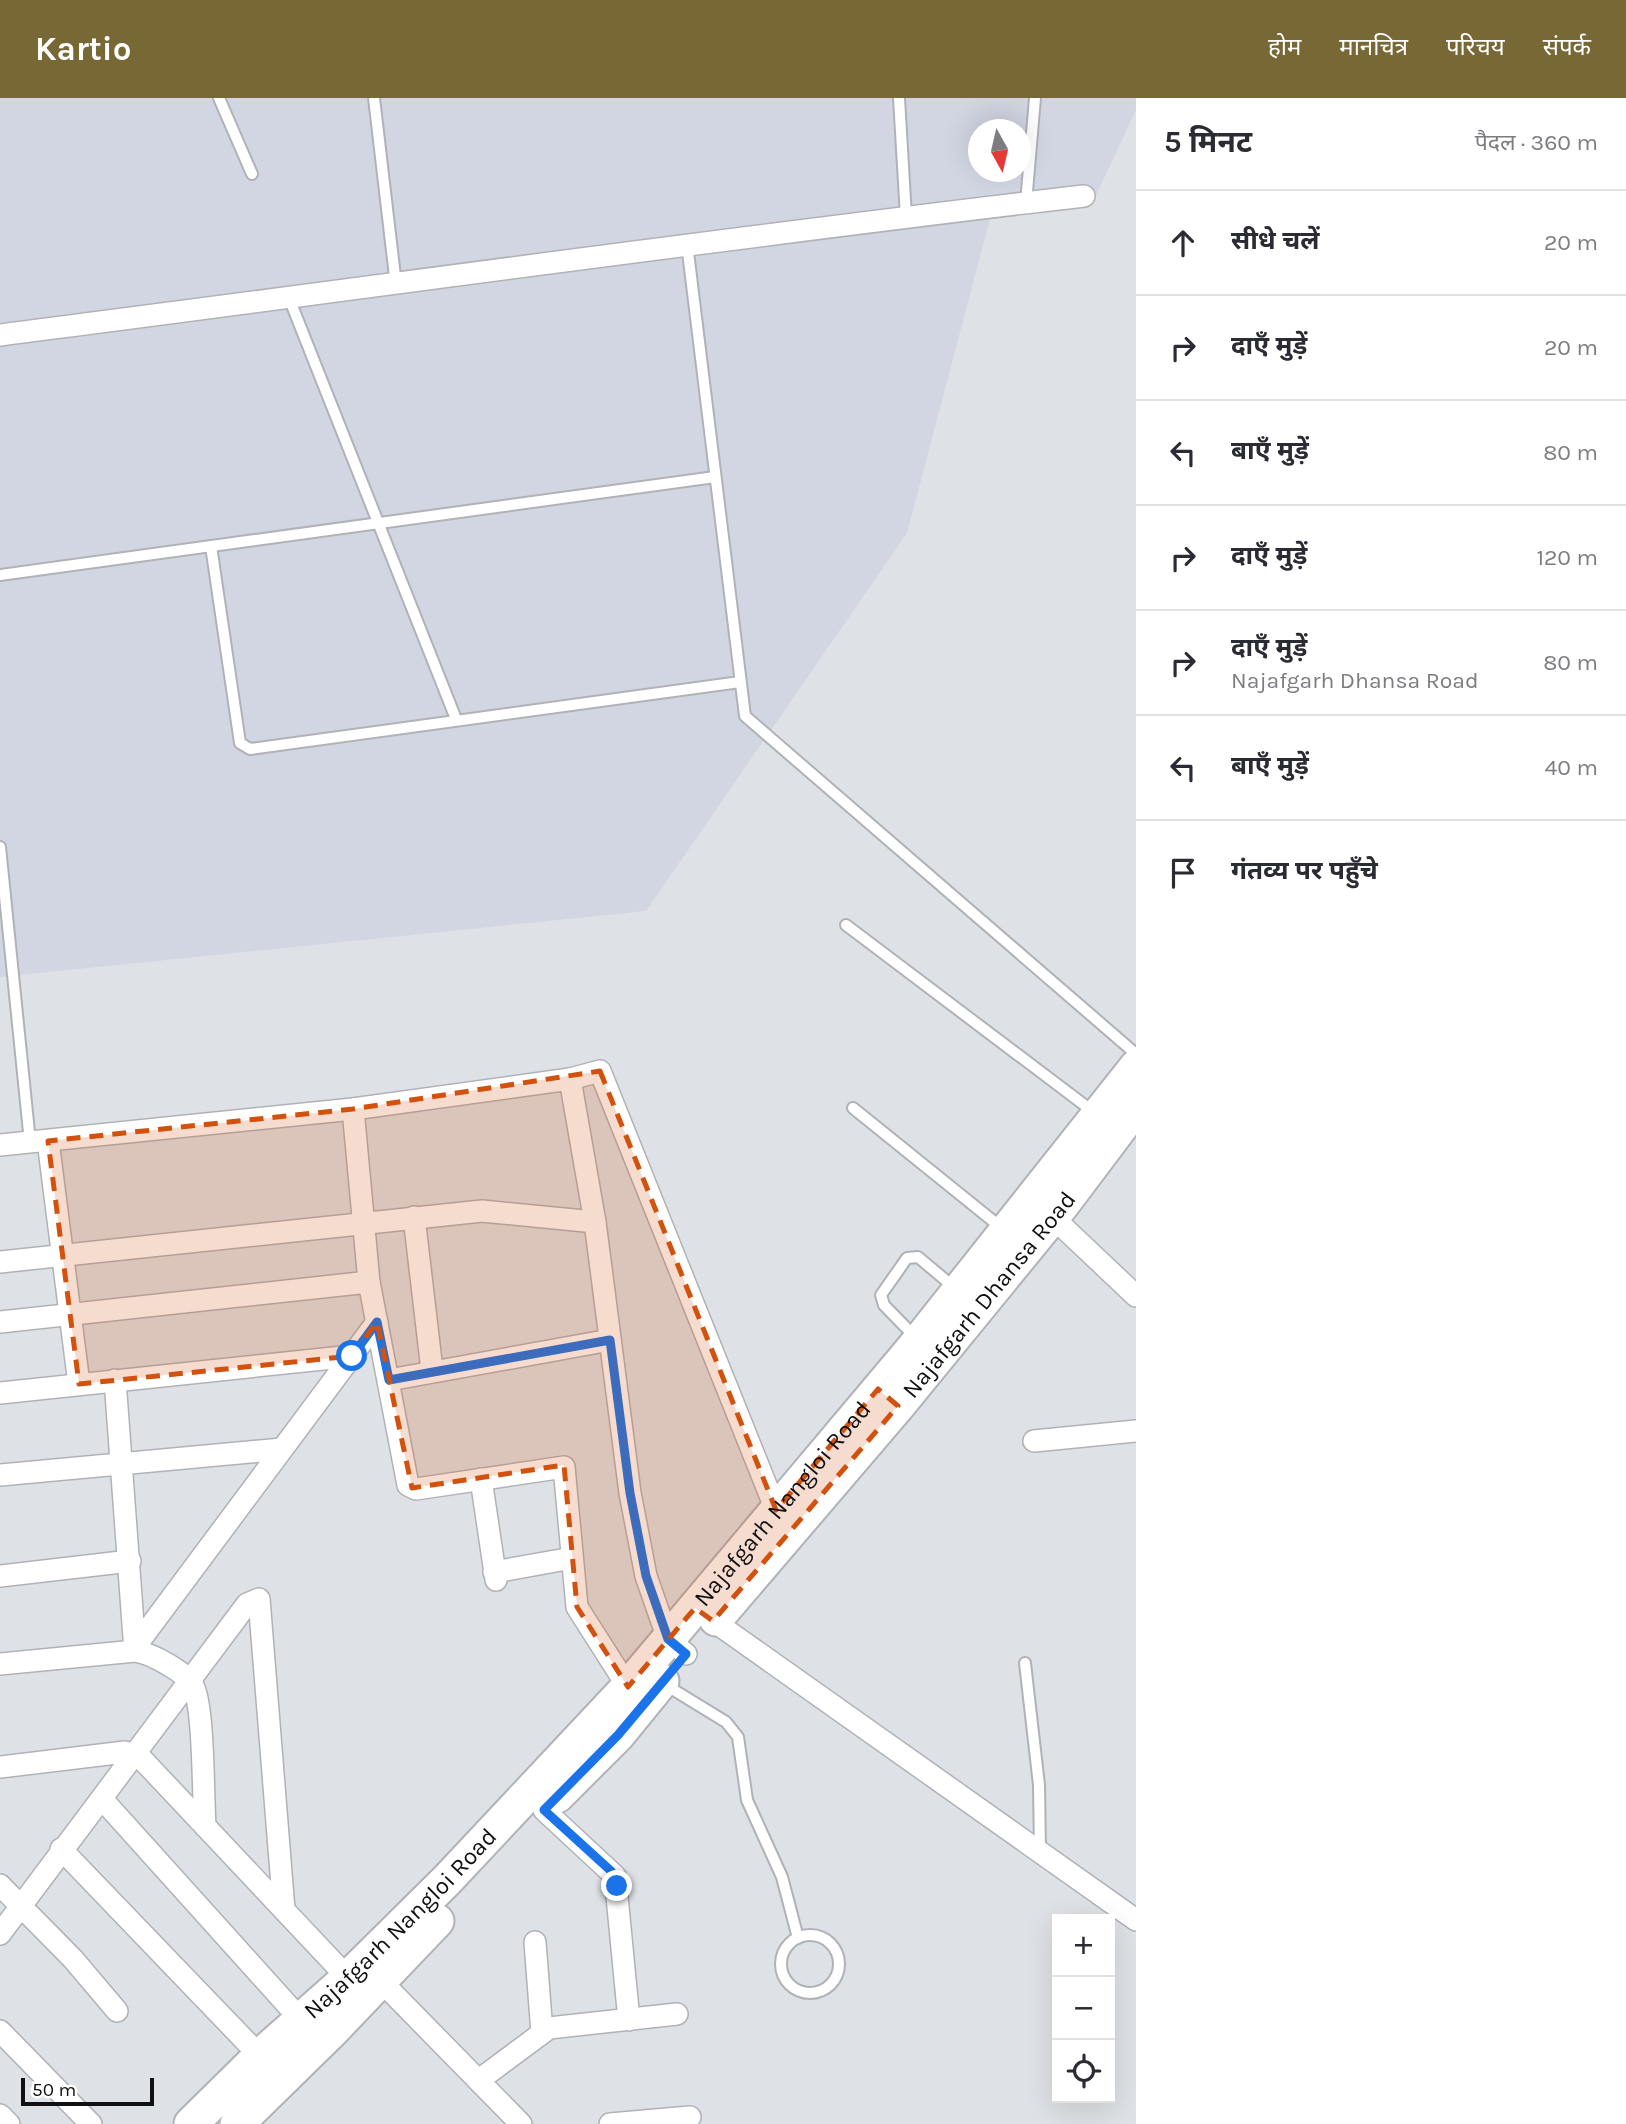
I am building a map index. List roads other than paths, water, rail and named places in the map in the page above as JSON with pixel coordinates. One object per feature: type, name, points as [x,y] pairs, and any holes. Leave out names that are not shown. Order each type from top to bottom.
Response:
[{"type":"main road","name":"Najafgarh Nangloi Road","points":[[191,2124],[301,2020],[364,1974],[447,1880],[628,1687],[677,1647],[704,1615],[776,1510],[888,1397],[919,1341],[969,1292],[1007,1232],[1043,1208],[1097,1115],[1136,1067]]},
{"type":"main road","name":"Najafgarh Dhansa Road","points":[[704,1615],[888,1397],[969,1292],[1136,1107]]},
{"type":"main road","points":[[237,2124],[364,1974],[544,1810],[618,1735],[662,1682],[677,1647]]},
{"type":"street","points":[[0,335],[396,285],[687,244],[1084,196]]},
{"type":"street","points":[[0,1145],[353,1109],[570,1079],[600,1071],[776,1510]]},
{"type":"street","points":[[570,1079],[595,1222],[630,1493],[646,1576],[677,1647]]},
{"type":"street","points":[[353,1109],[369,1282],[408,1485],[416,1489],[564,1467],[577,1607],[628,1687]]},
{"type":"street","points":[[39,1141],[63,1255],[79,1384]]},
{"type":"street","points":[[1043,1208],[1133,1285]]},
{"type":"street","points":[[0,1262],[482,1211],[595,1222]]},
{"type":"street","points":[[414,1217],[432,1370]]},
{"type":"street","points":[[0,1322],[369,1282]]},
{"type":"street","points":[[135,1649],[377,1322]]},
{"type":"street","points":[[389,1380],[432,1370],[610,1340]]},
{"type":"street","points":[[0,1393],[352,1356]]},
{"type":"street","points":[[115,1381],[135,1649]]},
{"type":"street","points":[[1034,1441],[1136,1431]]},
{"type":"street","points":[[0,1475],[282,1449]]},
{"type":"street","points":[[481,1479],[495,1576],[572,1558]]},
{"type":"street","points":[[0,1576],[130,1561]]},
{"type":"street","points":[[0,1934],[247,1604],[259,1600],[284,1910]]},
{"type":"street","points":[[704,1615],[1136,1920]]},
{"type":"street","points":[[0,1664],[135,1649],[153,1655],[190,1682],[196,1694],[199,1722],[205,1826]]},
{"type":"street","points":[[0,1767],[133,1754],[139,1756],[284,1910],[364,1974],[479,2080],[521,2124]]},
{"type":"street","points":[[102,1799],[301,2020]]},
{"type":"street","points":[[544,1810],[615,1876],[629,2020]]},
{"type":"street","points":[[61,1849],[260,2056]]},
{"type":"street","points":[[0,1885],[73,1959],[117,2011]]},
{"type":"street","points":[[535,1942],[542,2032]]},
{"type":"street","points":[[479,2080],[542,2032],[555,2026],[677,2014]]},
{"type":"street","points":[[0,2031],[91,2124]]},
{"type":"street","points":[[0,2115],[9,2124]]},
{"type":"street","points":[[610,2124],[690,2117]]},
{"type":"lane","points":[[219,98],[252,174]]},
{"type":"lane","points":[[374,98],[396,285]]},
{"type":"lane","points":[[900,98],[906,216]]},
{"type":"lane","points":[[1026,203],[1035,98]]},
{"type":"lane","points":[[687,244],[743,711],[748,720],[1136,1054]]},
{"type":"lane","points":[[289,299],[456,719]]},
{"type":"lane","points":[[0,575],[715,477]]},
{"type":"lane","points":[[211,546],[240,743],[244,747],[740,682]]},
{"type":"lane","points":[[0,847],[39,1141]]},
{"type":"lane","points":[[846,925],[1097,1115]]},
{"type":"lane","points":[[853,1108],[1007,1232]]},
{"type":"lane","points":[[919,1341],[884,1305],[881,1295],[907,1258],[918,1257],[969,1292]]},
{"type":"lane","points":[[1025,1663],[1039,1785],[1040,1853]]},
{"type":"lane","points":[[662,1682],[726,1722],[738,1737],[747,1800],[782,1877],[798,1938]]},
{"type":"lane","points":[[814,1935],[825,1939],[839,1956],[836,1979],[818,1993],[796,1990],[782,1973],[784,1950],[798,1938],[814,1935]]}]
